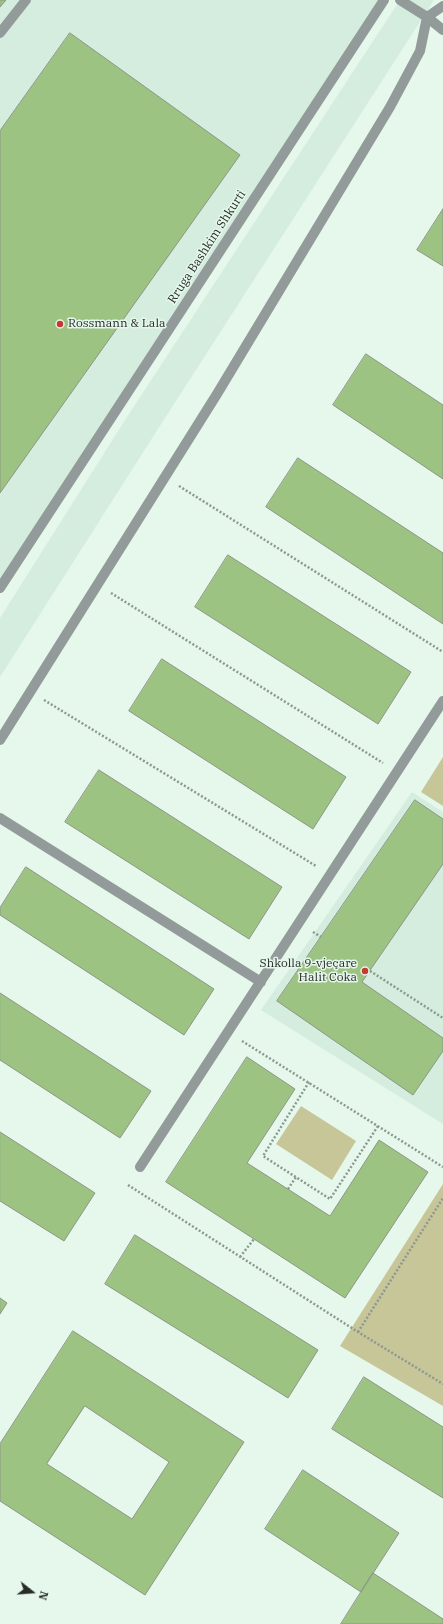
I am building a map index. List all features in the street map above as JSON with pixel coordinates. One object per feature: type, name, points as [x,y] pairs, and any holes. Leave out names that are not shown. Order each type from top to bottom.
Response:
[{"type":"street","points":[[0,33],[26,0]]},
{"type":"street","name":"Rruga Bashkim Shkurti","points":[[0,588],[384,0]]},
{"type":"street","points":[[400,0],[427,17],[443,30]]},
{"type":"street","points":[[0,740],[217,394],[390,108],[420,51],[427,17],[443,6]]},
{"type":"street","points":[[140,1167],[443,701]]},
{"type":"street","points":[[0,818],[261,982]]},
{"type":"path","points":[[165,477],[443,652]]},
{"type":"path","points":[[98,585],[397,772]]},
{"type":"path","points":[[31,692],[330,875]]},
{"type":"path","points":[[314,933],[321,937]]},
{"type":"path","points":[[370,971],[443,1018]]},
{"type":"path","points":[[228,1032],[443,1167]]},
{"type":"path","points":[[309,1082],[262,1156],[330,1199],[378,1126]]},
{"type":"path","points":[[288,1189],[296,1177]]},
{"type":"path","points":[[128,1185],[358,1332],[443,1384]]},
{"type":"path","points":[[358,1332],[443,1198]]},
{"type":"path","points":[[438,1206],[443,1209]]},
{"type":"path","points":[[240,1257],[254,1238]]},
{"type":"shaded area","points":[[0,0],[384,0],[0,588]]},
{"type":"shaded area","points":[[400,0],[434,0],[0,677],[0,618],[127,417]]},
{"type":"shaded area","name":"Shkolla 9-vjeçare Halit Coka","points":[[412,792],[443,812],[443,1124],[261,1010]]},
{"type":"green space","points":[[443,757],[443,806],[421,792]]},
{"type":"green space","points":[[301,1106],[356,1141],[332,1180],[276,1144]]},
{"type":"green space","points":[[443,1184],[443,1406],[340,1346]]},
{"type":"building","points":[[0,0],[6,0],[0,7]]},
{"type":"building","name":"Rossmann & Lala","points":[[70,33],[240,155],[0,493],[0,131]]},
{"type":"building","points":[[443,209],[443,266],[417,250]]},
{"type":"building","points":[[366,354],[443,405],[443,479],[333,405]]},
{"type":"building","points":[[298,458],[443,553],[443,624],[266,507]]},
{"type":"building","points":[[228,555],[411,672],[378,724],[195,607]]},
{"type":"building","points":[[162,659],[346,777],[313,829],[129,711]]},
{"type":"building","points":[[99,770],[282,887],[249,939],[65,822]]},
{"type":"building","name":"Shkolla 9-vjeçare Halit Coka","points":[[415,800],[443,819],[443,864],[362,982],[443,1038],[443,1051],[413,1095],[277,1001]]},
{"type":"building","points":[[26,867],[214,989],[184,1035],[0,915],[0,908]]},
{"type":"building","points":[[0,993],[151,1091],[120,1138],[0,1060]]},
{"type":"building","points":[[247,1057],[295,1089],[247,1163],[330,1216],[379,1140],[428,1172],[345,1298],[166,1182]]},
{"type":"building","points":[[0,1132],[95,1193],[64,1241],[0,1201]]},
{"type":"building","points":[[135,1235],[318,1350],[288,1398],[105,1284]]},
{"type":"building","points":[[0,1298],[7,1303],[0,1314]]},
{"type":"building","points":[[73,1331],[244,1442],[145,1595],[0,1501],[0,1444]],"holes":[[[85,1406],[169,1462],[132,1519],[47,1464]]]},
{"type":"building","points":[[364,1377],[443,1427],[443,1498],[332,1429]]},
{"type":"building","points":[[303,1470],[399,1533],[361,1592],[265,1529]]},
{"type":"building","points":[[373,1573],[443,1619],[443,1624],[341,1624]]},
{"type":"place","name":"Rossmann & Lala","points":[[60,324]]},
{"type":"place","name":"Shkolla 9-vjeçare Halit Coka","points":[[365,971]]}]
